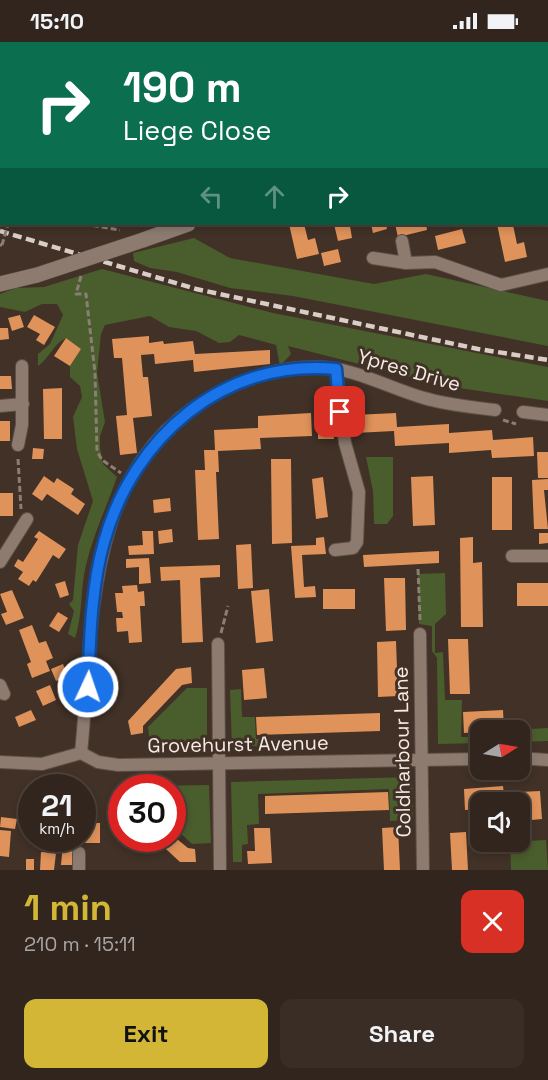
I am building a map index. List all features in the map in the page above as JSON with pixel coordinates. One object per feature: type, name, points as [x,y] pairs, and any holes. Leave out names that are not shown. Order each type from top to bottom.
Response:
[{"type":"street","points":[[0,284],[185,225]]},
{"type":"street","points":[[402,242],[406,263]]},
{"type":"street","points":[[373,258],[406,263],[435,262],[501,285],[548,274]]},
{"type":"street","points":[[18,445],[22,425],[22,366]]},
{"type":"street","name":"Ypres Drive","points":[[81,753],[95,589],[104,543],[114,511],[130,478],[168,428],[184,413],[217,393],[252,378],[317,367],[336,369],[384,383],[423,398],[495,410]]},
{"type":"street","points":[[335,550],[353,548],[357,542],[359,499],[345,443],[336,369]]},
{"type":"street","points":[[0,406],[23,404]]},
{"type":"street","points":[[523,412],[548,415]]},
{"type":"street","points":[[0,562],[4,545],[27,519]]},
{"type":"street","points":[[512,556],[548,556]]},
{"type":"street","name":"Coldharbour Lane","points":[[420,634],[423,870]]},
{"type":"street","points":[[218,644],[220,870]]},
{"type":"street","points":[[0,762],[42,764],[81,753]]},
{"type":"street","name":"Grovehurst Avenue","points":[[81,753],[98,762],[118,765],[470,759]]},
{"type":"street","points":[[530,759],[548,760]]},
{"type":"street","points":[[79,853],[79,870]]},
{"type":"path","points":[[0,244],[8,225]]},
{"type":"path","points":[[90,225],[131,232],[143,240]]},
{"type":"path","points":[[82,277],[76,294],[86,294],[91,320],[98,451],[102,460],[112,469],[130,478]]},
{"type":"path","points":[[18,445],[19,493],[21,509],[27,519]]},
{"type":"path","points":[[418,569],[420,634]]},
{"type":"path","points":[[218,644],[228,606]]},
{"type":"green space","points":[[194,238],[230,258],[374,284],[426,274],[548,301],[548,346],[293,296],[230,288],[177,272],[150,268],[134,261],[133,253]]},
{"type":"green space","points":[[102,269],[273,313],[548,367],[548,401],[446,386],[288,346],[291,354],[280,366],[276,345],[239,335],[230,342],[219,343],[196,331],[169,327],[150,316],[105,325],[101,334],[97,373],[105,422],[100,436],[100,448],[103,464],[117,477],[86,565],[75,638],[68,634],[74,611],[69,604],[73,600],[78,545],[93,501],[77,449],[73,417],[82,397],[80,386],[70,377],[70,366],[81,349],[66,338],[57,344],[38,366],[38,354],[50,344],[63,315],[57,304],[42,304],[25,312],[0,307],[0,294],[16,288],[44,287]]},
{"type":"green space","points":[[366,457],[393,457],[393,516],[387,524],[374,524],[373,491]]},
{"type":"green space","points":[[445,573],[446,614],[435,624],[435,653],[443,652],[445,700],[462,700],[461,737],[470,737],[470,743],[438,744],[437,658],[432,651],[432,626],[419,624],[418,574]]},
{"type":"green space","points":[[187,688],[207,688],[207,745],[150,746],[148,727]]},
{"type":"green space","points":[[241,689],[242,717],[255,717],[256,739],[285,739],[285,745],[232,747],[230,690]]},
{"type":"green space","points":[[548,728],[548,741],[530,742],[530,729]]},
{"type":"green space","points":[[412,777],[413,820],[390,821],[389,789],[258,794],[259,824],[247,825],[248,844],[242,845],[242,862],[233,862],[231,782]]},
{"type":"green space","points":[[186,785],[209,785],[211,843],[192,844],[186,838]]},
{"type":"green space","points":[[546,840],[548,870],[511,870],[510,852],[530,852],[530,841]]},
{"type":"building","points":[[289,225],[304,225],[308,240],[315,238],[319,254],[297,259]]},
{"type":"building","points":[[334,225],[354,225],[350,226],[352,238],[338,241]]},
{"type":"building","points":[[371,225],[386,225],[387,229],[373,233]]},
{"type":"building","points":[[395,225],[426,225],[427,230],[398,237]]},
{"type":"building","points":[[497,225],[513,225],[517,244],[524,242],[527,257],[505,262]]},
{"type":"building","points":[[462,229],[466,243],[438,250],[435,236]]},
{"type":"building","points":[[338,249],[341,262],[324,266],[321,253]]},
{"type":"building","points":[[20,315],[24,327],[12,331],[8,318]]},
{"type":"building","points":[[34,315],[55,327],[44,345],[36,340],[40,334],[27,327]]},
{"type":"building","points":[[0,328],[8,328],[9,339],[0,340]]},
{"type":"building","points":[[149,336],[149,343],[193,341],[195,354],[270,350],[270,364],[194,372],[193,360],[155,364],[154,354],[141,355],[143,377],[148,377],[152,416],[133,418],[137,453],[120,455],[116,416],[127,415],[122,358],[114,358],[112,339]]},
{"type":"building","points":[[66,338],[81,349],[70,366],[54,356]]},
{"type":"building","points":[[0,376],[11,376],[12,389],[0,389]]},
{"type":"building","points":[[62,388],[62,439],[44,439],[43,389]]},
{"type":"building","points":[[311,413],[312,436],[260,438],[261,449],[218,451],[219,472],[216,472],[219,539],[198,540],[195,470],[205,470],[204,450],[215,450],[214,430],[258,428],[258,416]]},
{"type":"building","points":[[396,413],[397,427],[449,424],[449,433],[492,430],[493,440],[533,437],[534,456],[492,458],[491,450],[449,453],[449,443],[395,446],[394,431],[355,433],[354,415]]},
{"type":"building","points":[[318,417],[330,417],[334,439],[318,439]]},
{"type":"building","points":[[0,421],[10,421],[10,441],[0,441]]},
{"type":"building","points":[[33,448],[44,449],[43,459],[32,459]]},
{"type":"building","points":[[537,452],[548,452],[548,478],[538,478]]},
{"type":"building","points":[[271,459],[291,459],[292,543],[272,544]]},
{"type":"building","points":[[44,476],[54,483],[57,478],[74,489],[71,494],[85,504],[78,515],[47,494],[42,501],[32,494]]},
{"type":"building","points":[[433,476],[435,525],[413,526],[411,477]]},
{"type":"building","points":[[323,477],[328,517],[316,519],[312,479]]},
{"type":"building","points":[[492,477],[512,477],[512,530],[492,530]]},
{"type":"building","points":[[548,479],[548,490],[544,490],[548,529],[534,529],[532,480]]},
{"type":"building","points":[[0,493],[13,493],[13,516],[0,516]]},
{"type":"building","points":[[170,498],[171,511],[154,513],[153,500]]},
{"type":"building","points":[[172,529],[173,542],[159,544],[158,531]]},
{"type":"building","points":[[39,531],[66,549],[59,559],[53,555],[36,582],[33,580],[29,586],[18,579],[23,572],[14,566],[18,559],[23,562],[38,539],[34,537]]},
{"type":"building","points":[[142,531],[153,531],[154,554],[129,555],[128,546],[143,545]]},
{"type":"building","points":[[539,533],[548,533],[548,543],[539,544]]},
{"type":"building","points":[[324,537],[326,554],[302,555],[304,587],[315,586],[316,597],[295,598],[291,546],[316,545],[316,538]]},
{"type":"building","points":[[473,537],[473,563],[482,562],[483,627],[461,627],[460,538]]},
{"type":"building","points":[[251,544],[253,588],[238,589],[236,545]]},
{"type":"building","points":[[439,551],[439,563],[364,567],[363,555]]},
{"type":"building","points":[[149,558],[151,583],[139,584],[139,567],[126,568],[126,559]]},
{"type":"building","points":[[220,565],[220,577],[200,578],[203,642],[182,643],[180,580],[161,581],[160,567]]},
{"type":"building","points":[[384,578],[405,578],[406,630],[386,631]]},
{"type":"building","points":[[65,581],[69,595],[60,598],[55,584]]},
{"type":"building","points":[[517,583],[548,583],[548,606],[517,606]]},
{"type":"building","points":[[137,585],[138,592],[144,591],[145,606],[140,606],[142,642],[129,643],[128,631],[117,632],[116,618],[123,618],[122,612],[117,612],[115,593],[123,593],[122,586]]},
{"type":"building","points":[[269,589],[273,641],[256,643],[251,591]]},
{"type":"building","points":[[323,589],[355,589],[355,609],[323,609]]},
{"type":"building","points":[[12,590],[24,618],[6,625],[1,614],[7,612],[0,594]]},
{"type":"building","points":[[58,612],[68,618],[59,632],[49,626]]},
{"type":"building","points":[[32,625],[39,643],[46,641],[53,658],[46,661],[50,671],[32,678],[27,664],[31,662],[19,630]]},
{"type":"building","points":[[448,639],[468,639],[470,694],[450,694]]},
{"type":"building","points":[[396,641],[398,696],[378,697],[377,642]]},
{"type":"building","points":[[63,664],[68,676],[56,681],[51,669]]},
{"type":"building","points":[[191,667],[192,683],[182,685],[143,726],[143,733],[131,735],[128,721],[176,669]]},
{"type":"building","points":[[264,668],[267,698],[244,700],[242,670]]},
{"type":"building","points":[[50,685],[56,700],[43,706],[36,691]]},
{"type":"building","points":[[31,710],[36,720],[19,727],[15,717]]},
{"type":"building","points":[[503,710],[504,720],[470,720],[470,733],[464,733],[463,712]]},
{"type":"building","points":[[380,713],[380,731],[257,735],[256,717]]},
{"type":"building","points":[[503,786],[504,792],[470,792],[470,810],[465,810],[464,789]]},
{"type":"building","points":[[540,791],[542,819],[530,820],[530,792],[519,792]]},
{"type":"building","points":[[388,792],[389,810],[265,814],[265,796]]},
{"type":"building","points":[[1,817],[17,819],[15,829],[0,827]]},
{"type":"building","points":[[96,823],[100,823],[100,843],[96,843]]},
{"type":"building","points":[[398,827],[400,870],[384,870],[382,828]]},
{"type":"building","points":[[254,828],[270,828],[272,863],[248,864],[247,851],[255,851]]},
{"type":"building","points":[[0,830],[11,831],[9,857],[0,856]]},
{"type":"building","points":[[466,832],[468,870],[452,870],[450,833]]},
{"type":"building","points":[[186,846],[195,849],[196,862],[180,862],[169,852],[186,852]]},
{"type":"building","points":[[41,852],[56,853],[54,870],[40,870]]},
{"type":"building","points":[[62,852],[74,852],[73,865],[61,865]]},
{"type":"building","points":[[26,859],[34,859],[34,870],[26,870]]},
{"type":"railway","points":[[0,231],[196,289],[478,349],[548,360]]},
{"type":"route","points":[[88,687],[95,589],[104,543],[114,511],[130,478],[168,428],[184,413],[235,385],[252,378],[302,368],[336,369],[340,412]]}]
